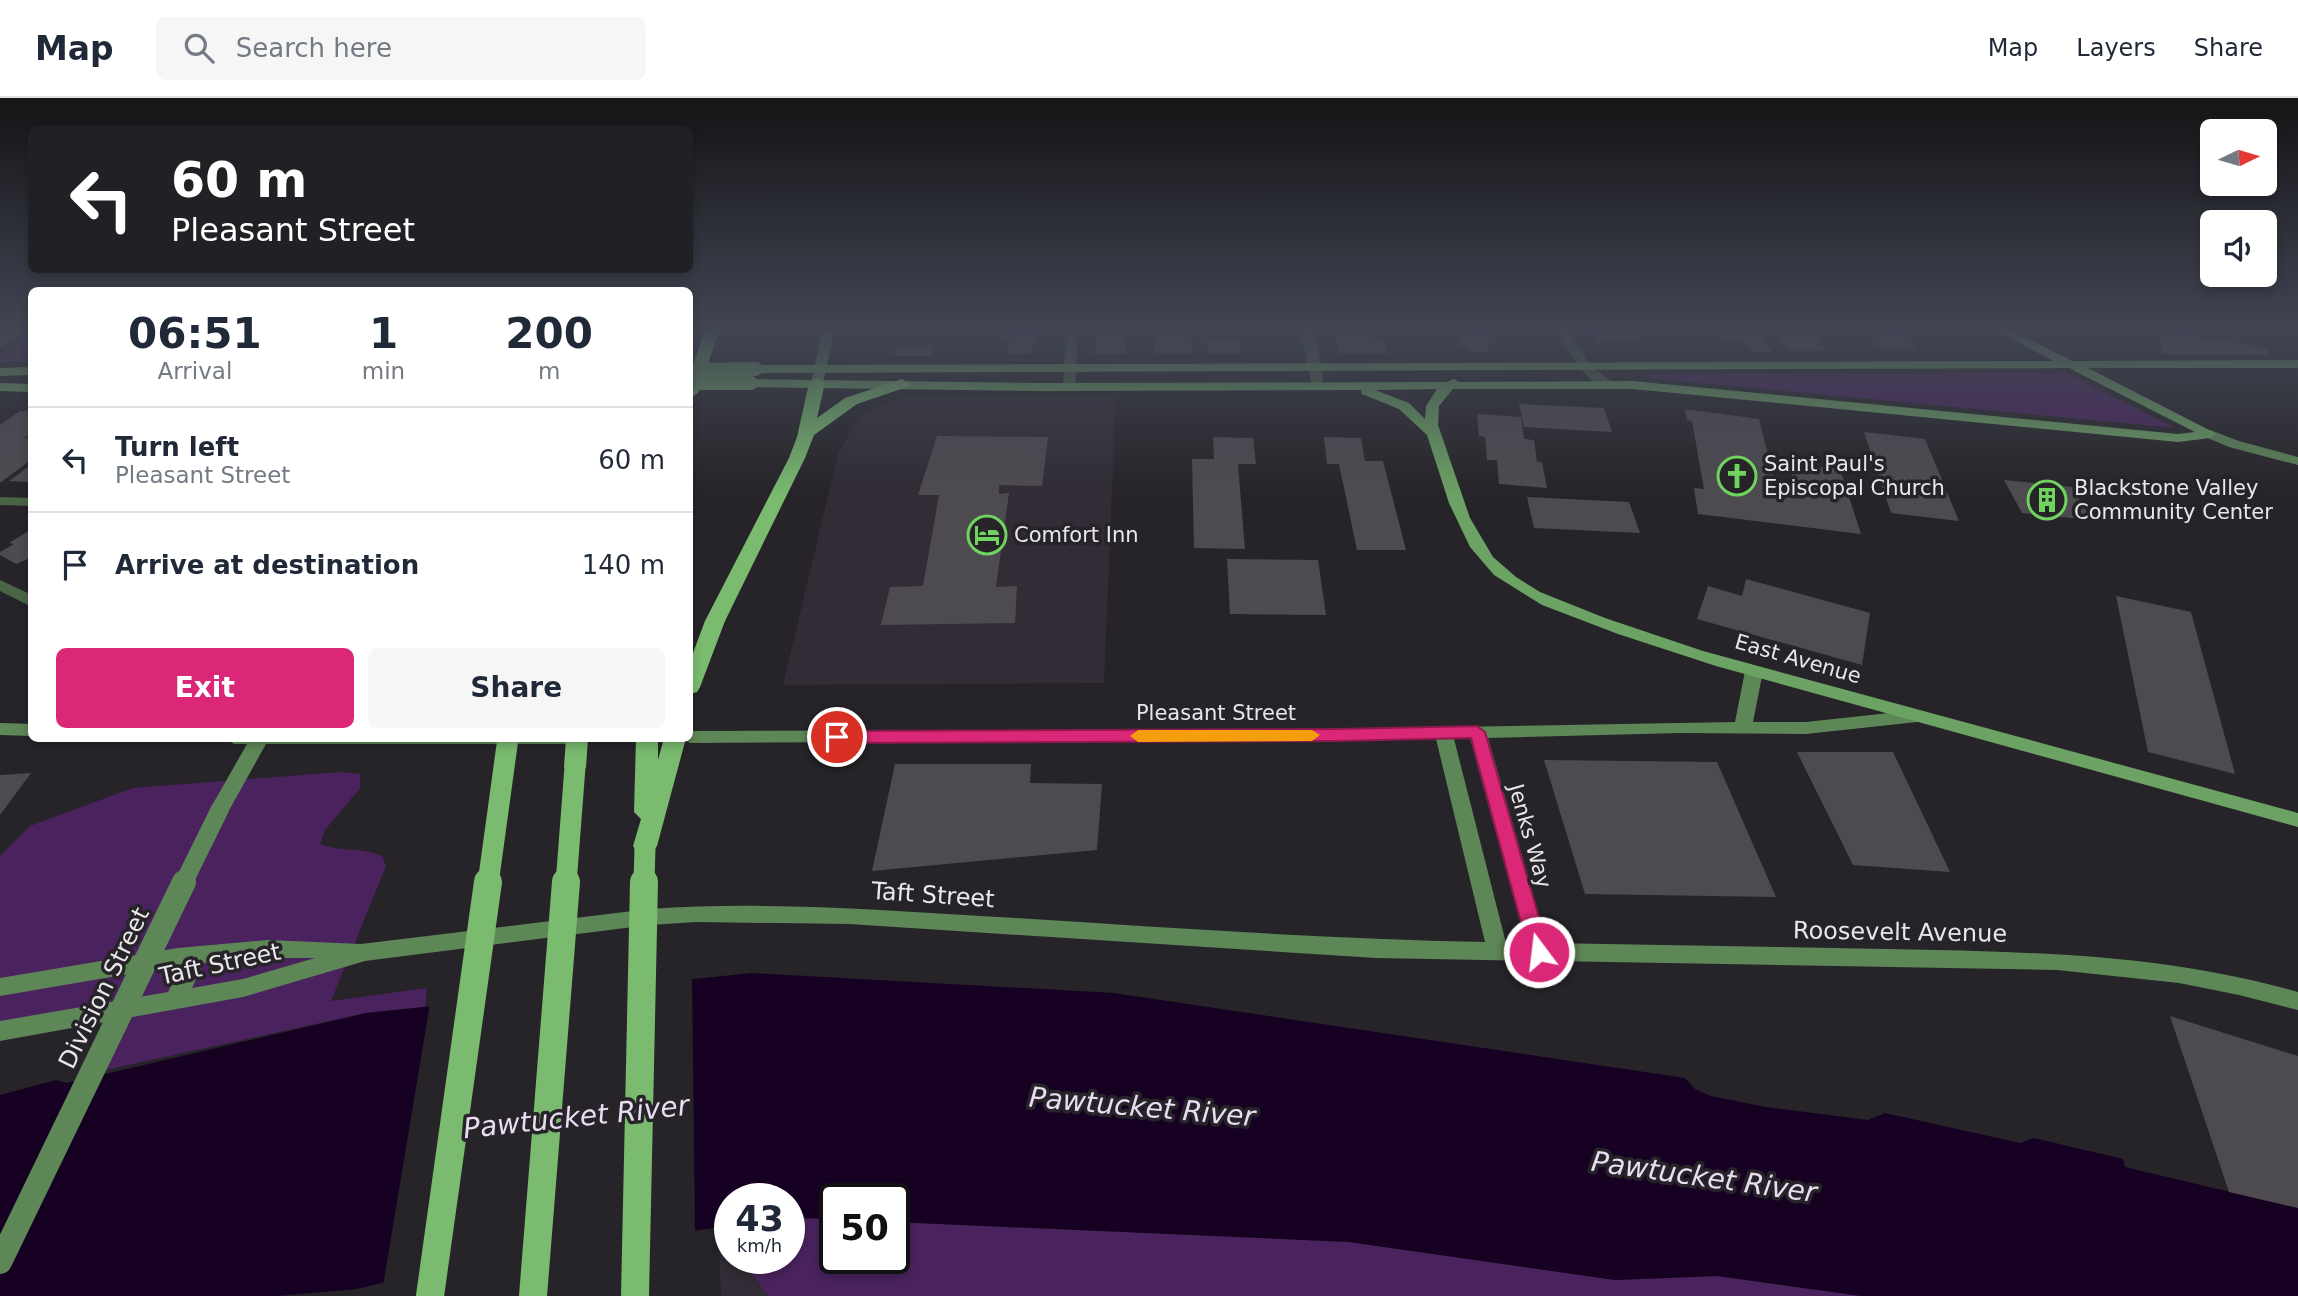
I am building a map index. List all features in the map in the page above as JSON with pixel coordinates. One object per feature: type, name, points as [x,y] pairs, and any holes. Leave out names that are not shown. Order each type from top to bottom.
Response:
[{"type":"highway","points":[[693,679],[715,621],[785,487],[806,433],[816,384]]},
{"type":"highway","points":[[806,433],[851,401],[902,384]]},
{"type":"highway","points":[[430,1296],[507,742]]},
{"type":"highway","points":[[533,1296],[577,742]]},
{"type":"highway","points":[[648,742],[657,767]]},
{"type":"highway","points":[[635,1296],[645,846],[657,767],[673,742]]},
{"type":"main road","points":[[902,384],[1069,387],[1668,387],[2178,438],[2210,434]]},
{"type":"main road","points":[[2108,384],[2234,444],[2298,461]]},
{"type":"main road","name":"East Avenue","points":[[1449,385],[1437,395],[1431,409],[1432,433],[1470,535],[1487,560],[1516,584],[1555,604],[1612,627],[1754,671],[2298,820]]},
{"type":"main road","points":[[1336,386],[1366,390],[1395,401],[1413,413],[1432,433]]},
{"type":"main road","points":[[0,387],[28,388]]},
{"type":"main road","points":[[1743,728],[1754,671]]},
{"type":"main road","name":"Pleasant Street","points":[[693,737],[1338,735],[1680,727],[1806,729],[1917,716]]},
{"type":"main road","points":[[0,729],[28,730]]},
{"type":"main road","points":[[1443,732],[1498,952]]},
{"type":"main road","name":"Jenks Way","points":[[1477,732],[1539,952]]},
{"type":"main road","name":"Division Street","points":[[0,1262],[220,809],[258,742]]},
{"type":"main road","name":"Taft Street","points":[[0,1031],[175,1001],[285,978],[365,953],[649,917],[746,914],[849,916],[1377,949],[1498,952]]},
{"type":"main road","name":"Taft Street","points":[[0,987],[196,955],[293,947],[365,953]]},
{"type":"main road","name":"Roosevelt Avenue","points":[[1498,952],[2108,964],[2221,981],[2298,1000]]},
{"type":"main road","points":[[175,1001],[196,955]]},
{"type":"street","points":[[0,501],[28,502]]},
{"type":"street","points":[[0,585],[28,600]]},
{"type":"shaded area","points":[[1710,384],[2088,384],[2175,428]]},
{"type":"shaded area","points":[[901,397],[1116,397],[1104,683],[783,685],[838,454],[859,416]]},
{"type":"shaded area","points":[[340,772],[360,774],[360,788],[325,830],[320,844],[374,853],[382,856],[386,866],[331,1001],[427,988],[425,1007],[366,1013],[78,1076],[102,1027],[100,1019],[0,1034],[0,856],[30,826],[133,788]]},
{"type":"shaded area","points":[[805,1217],[819,1218],[819,1274],[910,1274],[910,1223],[1349,1242],[1615,1280],[1717,1276],[1861,1296],[768,1296],[752,1274],[805,1274]]},
{"type":"shaded area","points":[[720,1274],[752,1274],[768,1296],[721,1296]]},
{"type":"water","name":"Pawtucket River","points":[[752,973],[1114,993],[1685,1078],[1695,1089],[1711,1096],[1766,1107],[1868,1120],[1885,1113],[2020,1143],[2034,1138],[2123,1159],[2125,1167],[2298,1208],[2298,1296],[1861,1296],[1717,1276],[1615,1280],[1349,1242],[910,1223],[910,1183],[819,1183],[819,1219],[805,1218],[805,1183],[714,1183],[714,1228],[478,1260],[357,1289],[277,1296],[0,1296],[0,1095],[56,1080],[67,1083],[366,1013]]},
{"type":"pier","points":[[692,976],[695,1235],[479,1263],[383,1286],[430,1003]]},
{"type":"building","points":[[1519,404],[1604,408],[1612,432],[1524,427]]},
{"type":"building","name":"Saint Paul's Episcopal Church","points":[[1685,409],[1759,419],[1775,482],[1786,483],[1790,496],[1798,497],[1789,464],[1840,469],[1861,534],[1698,514],[1694,488],[1704,489],[1692,421],[1687,420]]},
{"type":"building","points":[[20,411],[28,411],[28,436],[24,438],[28,438],[28,462],[0,483],[0,425]]},
{"type":"building","points":[[1477,414],[1521,417],[1524,439],[1534,440],[1537,462],[1542,462],[1547,488],[1499,484],[1497,460],[1487,460],[1485,437],[1479,436]]},
{"type":"building","points":[[1864,432],[1925,439],[1959,521],[1891,513]]},
{"type":"building","points":[[937,436],[1048,437],[1042,486],[999,485],[999,494],[1009,493],[996,587],[1017,586],[1015,623],[881,625],[890,587],[923,586],[939,495],[918,495]]},
{"type":"building","points":[[1213,437],[1253,438],[1256,464],[1238,464],[1245,549],[1194,548],[1192,459],[1214,459]]},
{"type":"building","points":[[1324,437],[1361,438],[1365,461],[1383,461],[1406,550],[1357,550],[1339,464],[1327,464]]},
{"type":"building","points":[[28,467],[28,482],[9,481]]},
{"type":"building","name":"Blackstone Valley Community Center","points":[[2004,480],[2072,487],[2092,520],[2022,513]]},
{"type":"building","points":[[1527,497],[1629,502],[1640,533],[1534,528]]},
{"type":"building","points":[[28,531],[28,559],[16,564],[0,555],[0,552],[14,544],[9,543]]},
{"type":"building","points":[[1227,559],[1318,560],[1326,615],[1230,614]]},
{"type":"building","points":[[1746,579],[1870,613],[1862,665],[1697,619],[1708,586],[1742,596]]},
{"type":"building","points":[[2116,596],[2191,612],[2235,774],[2148,752]]},
{"type":"building","points":[[1797,752],[1893,752],[1950,872],[1853,865]]},
{"type":"building","points":[[1544,760],[1717,762],[1776,897],[1585,894]]},
{"type":"building","points":[[895,764],[1031,764],[1030,783],[1102,784],[1097,850],[872,871]]},
{"type":"building","points":[[31,773],[0,815],[0,775]]},
{"type":"building","points":[[2170,1016],[2298,1056],[2298,1208],[2229,1192]]},
{"type":"slow traffic","points":[[1138,736],[1312,735]]},
{"type":"place","name":"Saint Paul's Episcopal Church","points":[[1737,476]]},
{"type":"place","name":"Blackstone Valley Community Center","points":[[2047,500]]},
{"type":"place","name":"Comfort Inn","points":[[987,535]]},
{"type":"route","points":[[837,737],[1477,732],[1539,952]]}]
